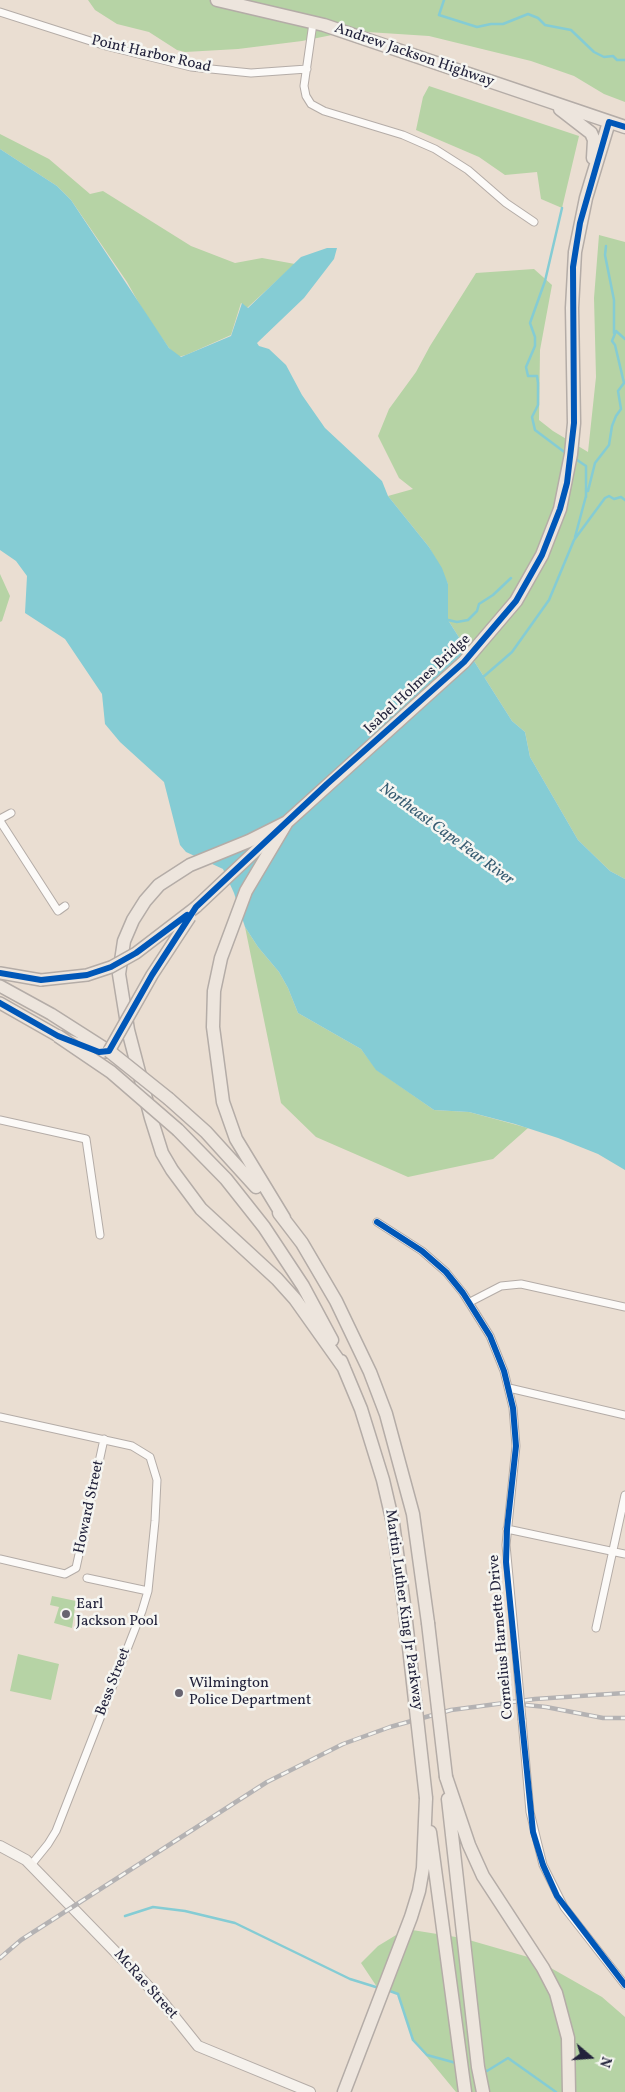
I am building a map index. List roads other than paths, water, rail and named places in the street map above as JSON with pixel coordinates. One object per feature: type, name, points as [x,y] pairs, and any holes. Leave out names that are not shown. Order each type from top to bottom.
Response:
[{"type":"highway","name":"Andrew Jackson Highway","points":[[216,0],[313,23],[625,128]]},
{"type":"highway","points":[[550,102],[590,133],[594,144],[593,174]]},
{"type":"highway","name":"Isabel Holmes Bridge","points":[[287,822],[464,662],[516,601],[542,555],[560,509],[567,483],[574,423],[573,267],[580,223],[609,122]]},
{"type":"highway","points":[[287,822],[190,864],[159,885],[145,901],[133,920],[124,941],[119,974],[128,1030],[162,1153],[172,1170],[201,1209],[277,1279],[295,1299],[344,1368]]},
{"type":"highway","points":[[284,1218],[236,1139],[223,1102],[213,1027],[214,992],[221,958],[244,895],[287,822]]},
{"type":"highway","name":"Martin Luther King Jr Parkway","points":[[58,1036],[111,1072],[178,1130],[226,1179],[264,1227],[325,1325],[361,1409],[383,1480],[394,1533],[464,2092]]},
{"type":"highway","name":"Martin Luther King Jr Parkway","points":[[109,1051],[169,1099],[206,1132],[284,1218],[302,1243],[336,1300],[370,1372],[386,1414],[413,1514],[428,1623],[478,2067],[483,2092]]},
{"type":"highway","points":[[446,1777],[469,1845],[483,1876],[543,1968],[556,1993],[568,2038],[569,2092]]},
{"type":"highway","points":[[344,2092],[411,1917],[423,1868],[426,1798]]},
{"type":"main road","name":"Isabel Holmes Bridge","points":[[109,1051],[152,975],[196,907],[287,822]]},
{"type":"main road","points":[[0,973],[41,980],[87,975],[111,967],[136,953],[196,907]]},
{"type":"main road","points":[[0,986],[52,1014],[109,1051]]},
{"type":"main road","points":[[0,1003],[58,1036],[99,1052],[109,1051]]},
{"type":"street","name":"Point Harbor Road","points":[[0,12],[106,46],[192,67],[251,73],[307,69]]},
{"type":"street","points":[[313,23],[307,69],[306,96],[317,108],[403,135],[435,149],[468,170],[506,203],[534,222]]},
{"type":"street","points":[[11,813],[0,820],[58,911],[64,906]]},
{"type":"street","points":[[0,1120],[86,1139],[100,1235]]},
{"type":"street","name":"Cornelius Harnette Drive","points":[[377,1222],[436,1263],[470,1302],[490,1336],[509,1388],[516,1446],[507,1529],[506,1562],[530,1812],[543,1865],[564,1907],[625,1985]]},
{"type":"street","points":[[470,1302],[500,1286],[521,1284],[625,1307]]},
{"type":"street","points":[[509,1388],[625,1415]]},
{"type":"street","name":"Bess Street","points":[[0,1417],[123,1443],[146,1453],[153,1464],[157,1480],[148,1591],[142,1611],[56,1831],[31,1865]]},
{"type":"street","name":"Howard Street","points":[[0,1559],[65,1574],[71,1572],[78,1563],[104,1440]]},
{"type":"street","points":[[596,1628],[625,1495]]},
{"type":"street","points":[[507,1529],[625,1554]]},
{"type":"street","points":[[86,1578],[148,1591]]},
{"type":"street","name":"McRae Street","points":[[0,1846],[19,1855],[31,1865],[144,1982],[198,2046],[310,2092]]},
{"type":"water","name":"Northeast Cape Fear River","points":[[0,149],[57,186],[71,200],[169,348],[181,357],[231,336],[242,303],[248,308],[301,257],[327,248],[337,248],[334,259],[304,298],[257,343],[259,346],[269,349],[286,365],[302,395],[325,428],[382,481],[388,496],[429,547],[442,568],[448,584],[448,620],[512,721],[525,732],[530,757],[578,840],[610,871],[625,879],[625,1170],[598,1154],[515,1124],[469,1112],[434,1110],[376,1070],[361,1049],[298,1013],[279,972],[258,947],[245,927],[234,893],[223,869],[186,852],[180,845],[164,782],[120,742],[105,724],[102,694],[65,639],[25,613],[27,576],[16,561],[0,550]]},
{"type":"waterway","points":[[444,0],[439,15],[477,27],[503,24],[528,14],[538,18],[545,25],[571,30],[594,52],[604,57],[613,56],[617,60],[625,60]]},
{"type":"waterway","points":[[562,208],[545,281],[530,323],[535,337],[535,346],[526,367],[528,376],[537,376],[538,405],[532,417],[535,430],[567,454]]},
{"type":"waterway","points":[[606,246],[605,255],[614,300],[614,333]]},
{"type":"waterway","points":[[588,491],[595,463],[609,445],[612,426],[621,409],[618,391],[624,383],[615,345],[612,341],[616,331],[625,339]]},
{"type":"waterway","points":[[574,458],[586,466],[586,497]]},
{"type":"waterway","points":[[575,537],[586,496]]},
{"type":"waterway","points":[[482,678],[512,652],[549,600],[574,540],[605,498],[609,496],[614,499],[621,497],[625,500]]},
{"type":"waterway","points":[[448,620],[457,622],[468,620],[477,611],[479,604],[493,595],[511,578]]},
{"type":"waterway","points":[[125,1916],[153,1907],[185,1911],[235,1923],[350,1979],[379,1988]]},
{"type":"waterway","points":[[387,1990],[398,1994],[413,2040],[427,2055],[456,2063]]},
{"type":"waterway","points":[[484,2070],[487,2071],[508,2058],[556,2092]]},
{"type":"railway","points":[[0,1958],[21,1940],[267,1782],[343,1744],[390,1727],[451,1710],[535,1699],[625,1693]]},
{"type":"railway","points":[[526,1705],[603,1718],[625,1718]]},
{"type":"place","name":"Earl Jackson Pool","points":[[66,1614]]},
{"type":"place","name":"Wilmington Police Department","points":[[179,1693]]}]
